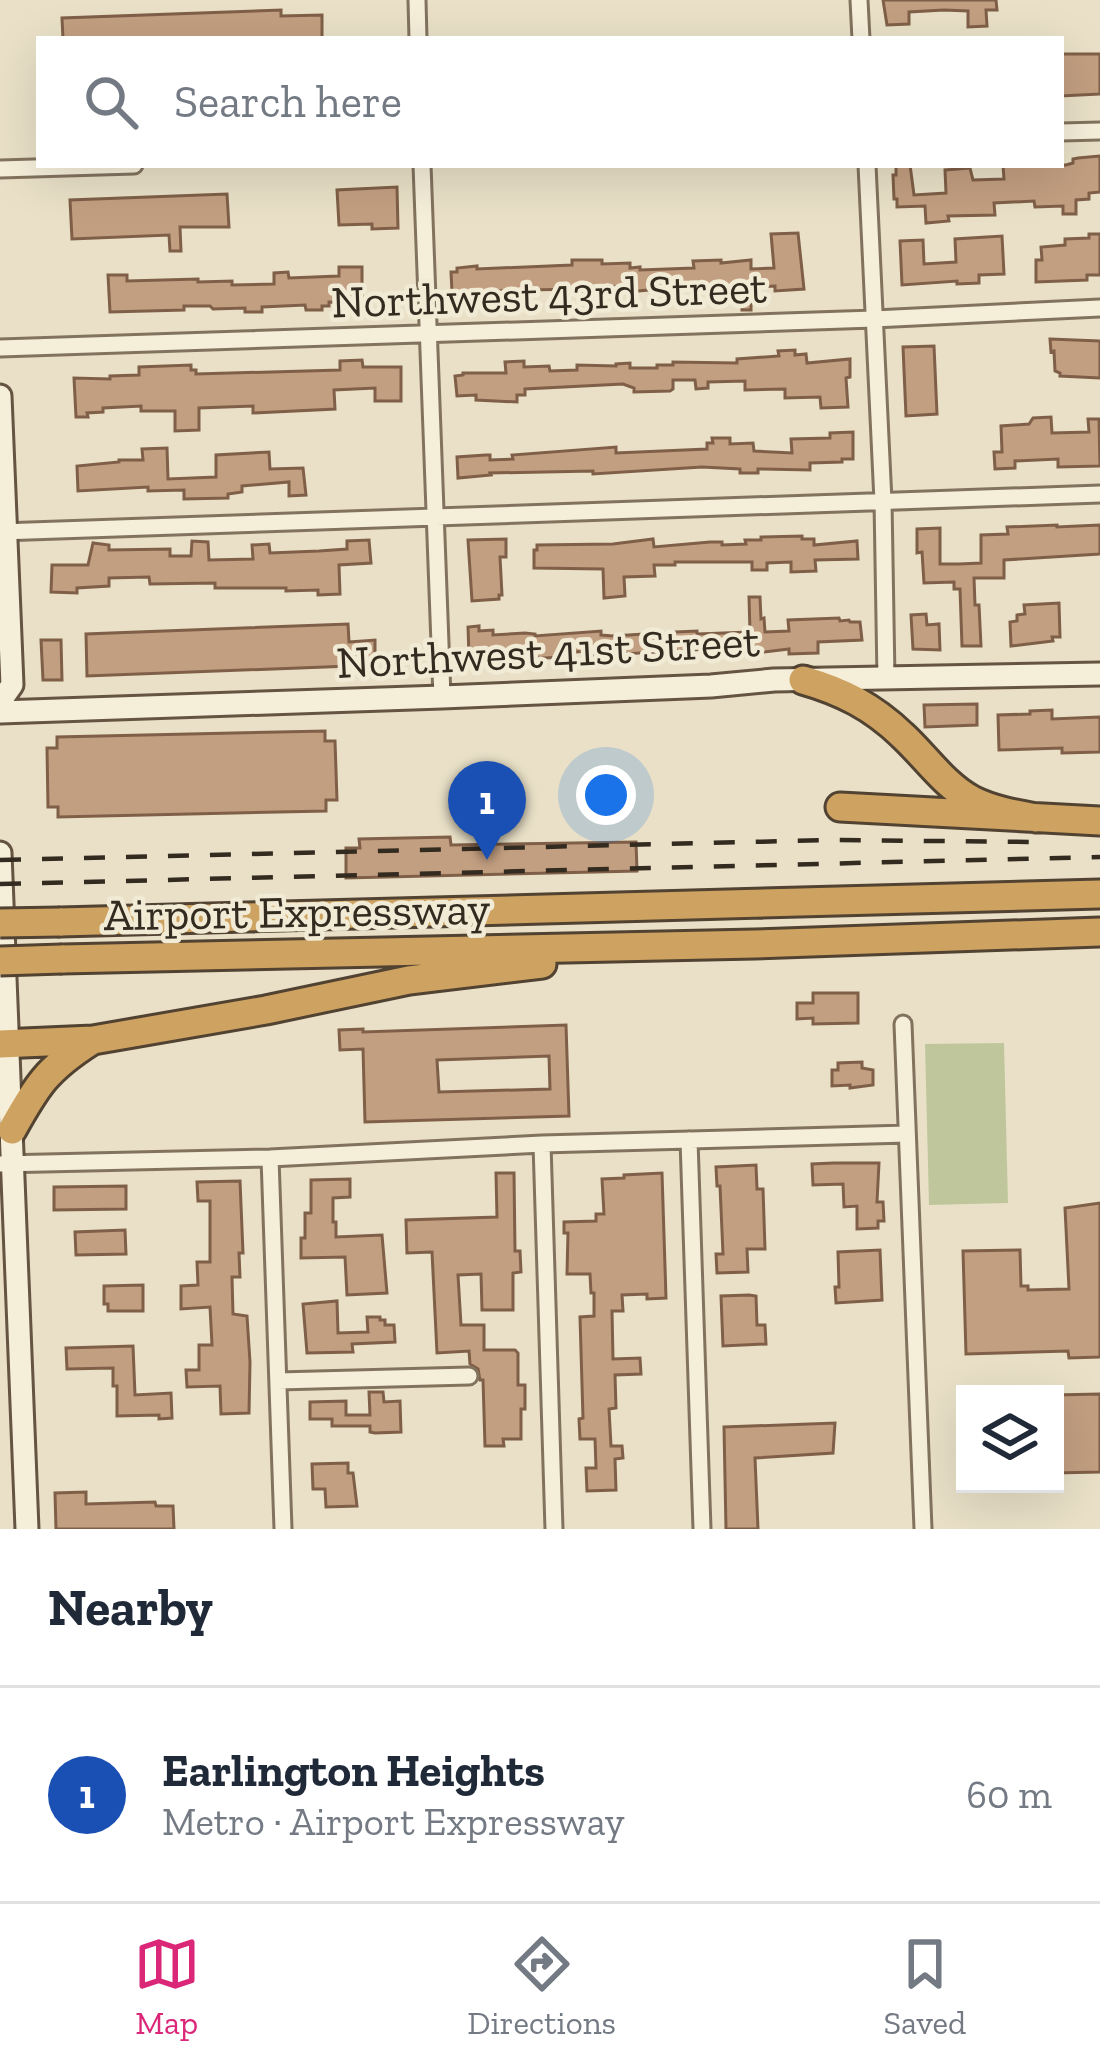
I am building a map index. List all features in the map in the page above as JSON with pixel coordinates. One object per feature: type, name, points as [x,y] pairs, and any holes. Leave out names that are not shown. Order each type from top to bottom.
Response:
[{"type":"highway","points":[[803,680],[863,703],[970,799],[1036,818]]},
{"type":"highway","points":[[840,807],[1100,821]]},
{"type":"highway","name":"Airport Expressway","points":[[0,923],[1100,894]]},
{"type":"highway","name":"Airport Expressway","points":[[0,961],[1100,932]]},
{"type":"highway","points":[[5,1044],[93,1040],[486,969],[755,944]]},
{"type":"highway","points":[[12,1130],[49,1072],[93,1040]]},
{"type":"main road","points":[[0,396],[2,532],[12,685],[0,702]]},
{"type":"main road","name":"Northwest 41st Street","points":[[0,712],[442,698],[803,680],[1100,674]]},
{"type":"main road","points":[[0,854],[12,1130],[6,1164],[27,1529]]},
{"type":"street","points":[[417,0],[418,36]]},
{"type":"street","points":[[859,0],[860,36]]},
{"type":"street","points":[[1064,132],[1100,131]]},
{"type":"street","points":[[0,169],[36,168]]},
{"type":"street","points":[[422,168],[442,698]]},
{"type":"street","points":[[866,168],[883,501],[886,678]]},
{"type":"street","name":"Northwest 43rd Street","points":[[0,348],[1100,308]]},
{"type":"street","points":[[2,532],[1100,494]]},
{"type":"street","points":[[903,1024],[923,1529]]},
{"type":"street","points":[[6,1164],[908,1134]]},
{"type":"street","points":[[689,1141],[702,1529]]},
{"type":"street","points":[[542,1144],[554,1529]]},
{"type":"street","points":[[271,1158],[283,1529]]},
{"type":"street","points":[[278,1381],[469,1376]]},
{"type":"green space","points":[[1004,1043],[1008,1203],[929,1205],[925,1044]]},
{"type":"building","points":[[883,0],[996,0],[997,10],[986,10],[987,26],[968,27],[968,11],[944,10],[909,12],[909,24],[887,25]]},
{"type":"building","points":[[281,10],[281,16],[322,15],[322,36],[63,36],[62,18]]},
{"type":"building","points":[[1064,54],[1100,54],[1100,94],[1064,96]]},
{"type":"building","points":[[1100,156],[1100,192],[1076,200],[1076,214],[1063,214],[1063,206],[1035,207],[1034,201],[994,203],[995,215],[948,216],[949,221],[926,223],[925,206],[897,207],[894,199],[896,168],[910,168],[914,195],[946,193],[945,170],[970,168],[973,180],[1004,179],[1003,168],[1064,168],[1073,159]]},
{"type":"building","points":[[397,187],[398,228],[339,225],[337,190]]},
{"type":"building","points":[[227,194],[229,227],[180,227],[181,251],[170,251],[169,235],[72,239],[70,200]]},
{"type":"building","points":[[798,233],[804,289],[751,287],[751,310],[742,310],[741,287],[452,292],[451,272],[477,266],[602,260],[602,264],[630,263],[630,268],[640,270],[694,268],[693,261],[751,260],[751,269],[774,268],[771,234]]},
{"type":"building","points":[[1089,234],[1100,234],[1100,275],[1036,282],[1041,247],[1065,245],[1065,239],[1089,238]]},
{"type":"building","points":[[1002,236],[1004,274],[979,275],[979,283],[902,285],[900,241],[923,240],[924,264],[956,262],[955,239]]},
{"type":"building","points":[[339,267],[362,267],[362,303],[329,302],[322,310],[306,310],[305,305],[262,307],[262,312],[184,306],[184,310],[110,312],[108,275],[127,275],[127,281],[274,284],[274,273],[288,272],[289,278],[339,276]]},
{"type":"building","points":[[1050,339],[1100,341],[1100,378],[1060,376]]},
{"type":"building","points":[[934,346],[937,414],[906,416],[903,347]]},
{"type":"building","points":[[795,350],[795,355],[806,354],[807,363],[850,359],[848,407],[821,408],[820,397],[785,398],[785,389],[745,390],[745,381],[708,382],[708,388],[696,389],[695,380],[673,380],[670,391],[634,392],[623,384],[525,389],[525,395],[517,395],[517,402],[457,396],[455,376],[506,373],[505,362],[549,366],[550,371],[630,363],[630,368],[657,368],[673,362],[737,363],[737,359]]},
{"type":"building","points":[[362,360],[363,367],[401,367],[401,401],[375,401],[375,388],[334,390],[335,409],[253,413],[253,406],[199,408],[199,430],[175,431],[175,411],[141,411],[141,406],[103,408],[103,412],[87,413],[88,417],[76,417],[74,378],[110,379],[139,375],[139,367],[191,365],[196,374],[340,370],[340,361]]},
{"type":"building","points":[[1051,417],[1052,433],[1089,432],[1088,419],[1099,419],[1100,466],[1058,467],[1058,459],[1015,461],[1015,468],[995,469],[994,452],[1002,452],[1001,426]]},
{"type":"building","points":[[853,432],[853,459],[810,463],[810,470],[740,473],[740,469],[702,467],[458,478],[457,457],[513,459],[512,455],[616,447],[616,453],[707,449],[712,438],[730,438],[730,444],[753,443],[754,451],[792,453],[791,439]]},
{"type":"building","points":[[167,448],[168,479],[216,477],[216,455],[269,452],[270,469],[303,468],[306,495],[289,496],[289,482],[242,486],[242,492],[228,494],[228,498],[184,499],[184,490],[148,491],[148,487],[78,491],[77,466],[143,460],[142,449]]},
{"type":"building","points":[[1100,525],[1100,554],[1004,560],[1004,578],[974,578],[981,646],[962,646],[960,589],[954,589],[954,582],[924,583],[917,529],[940,528],[940,564],[959,564],[981,563],[981,535],[1008,534],[1007,527]]},
{"type":"building","points":[[802,536],[814,539],[814,545],[857,541],[858,559],[815,560],[816,571],[791,572],[791,562],[767,563],[767,570],[752,570],[752,562],[654,565],[655,576],[624,577],[625,596],[604,598],[603,569],[534,568],[537,545],[653,539],[654,547],[722,545]]},
{"type":"building","points":[[506,539],[506,557],[500,557],[502,595],[472,601],[468,540]]},
{"type":"building","points":[[369,540],[371,563],[339,565],[340,594],[215,588],[215,583],[150,584],[149,577],[109,578],[109,586],[77,588],[77,593],[51,592],[52,565],[88,565],[93,543],[109,545],[109,550],[170,549],[170,556],[191,556],[192,541],[208,542],[209,560],[253,559],[252,545],[269,544],[270,553],[319,551],[347,549],[347,541]]},
{"type":"building","points":[[749,597],[760,597],[765,632],[789,631],[788,620],[839,618],[860,622],[862,640],[818,642],[818,653],[725,648],[589,656],[589,651],[545,658],[522,658],[522,653],[469,656],[468,627],[479,626],[479,631],[493,630],[493,635],[535,636],[601,631],[601,635],[613,636],[750,632]]},
{"type":"building","points":[[1059,603],[1060,637],[1011,646],[1010,622],[1025,614],[1024,605]]},
{"type":"building","points":[[926,614],[927,625],[939,624],[940,650],[913,649],[911,615]]},
{"type":"building","points":[[348,624],[349,642],[375,640],[375,661],[350,662],[350,666],[87,676],[86,634]]},
{"type":"building","points":[[41,640],[61,640],[62,680],[43,680]]},
{"type":"building","points":[[977,704],[977,725],[925,727],[924,705]]},
{"type":"building","points":[[1052,710],[1052,719],[1100,717],[1100,752],[999,750],[998,715]]},
{"type":"building","points":[[325,731],[325,741],[335,741],[337,800],[326,800],[326,811],[58,817],[58,807],[48,807],[47,748],[57,748],[57,737]]},
{"type":"building","points":[[450,837],[451,845],[636,842],[637,871],[346,878],[346,848],[360,848],[359,839]]},
{"type":"building","points":[[813,993],[858,993],[858,1023],[813,1024],[813,1018],[797,1019],[797,1003],[813,1003]]},
{"type":"building","points":[[566,1025],[569,1116],[365,1122],[363,1049],[340,1050],[339,1030]],"holes":[[[549,1056],[550,1089],[439,1092],[437,1060]]]},
{"type":"building","points":[[862,1062],[862,1068],[873,1070],[873,1085],[832,1086],[832,1070],[838,1070],[838,1063]]},
{"type":"building","points":[[879,1163],[877,1202],[883,1202],[884,1221],[878,1221],[878,1228],[857,1229],[857,1206],[844,1207],[843,1184],[813,1185],[812,1164]]},
{"type":"building","points":[[756,1165],[757,1189],[763,1189],[765,1249],[747,1249],[748,1272],[717,1273],[716,1254],[723,1254],[716,1167]]},
{"type":"building","points":[[496,1173],[514,1173],[515,1251],[520,1251],[521,1272],[513,1273],[513,1310],[482,1310],[481,1274],[458,1275],[461,1325],[484,1325],[484,1350],[518,1353],[518,1385],[525,1385],[525,1409],[521,1409],[521,1439],[503,1439],[504,1446],[485,1446],[483,1380],[470,1364],[469,1351],[437,1353],[432,1252],[407,1253],[406,1220],[497,1217]]},
{"type":"building","points":[[662,1173],[666,1298],[622,1295],[623,1311],[612,1311],[613,1359],[640,1358],[641,1374],[615,1375],[616,1408],[609,1409],[611,1446],[622,1446],[623,1458],[615,1459],[616,1490],[587,1491],[586,1468],[596,1468],[595,1439],[580,1439],[580,1317],[594,1316],[594,1293],[590,1274],[567,1274],[564,1222],[596,1221],[596,1214],[604,1214],[602,1179]]},
{"type":"building","points":[[350,1179],[350,1197],[333,1198],[336,1237],[382,1235],[387,1293],[347,1295],[345,1257],[301,1258],[305,1213],[311,1213],[311,1180]]},
{"type":"building","points":[[240,1181],[243,1253],[239,1253],[240,1277],[232,1277],[233,1314],[247,1316],[249,1413],[221,1414],[220,1386],[187,1387],[186,1370],[199,1370],[199,1345],[212,1345],[210,1307],[181,1309],[181,1286],[198,1285],[197,1262],[210,1262],[210,1201],[198,1201],[197,1182]]},
{"type":"building","points":[[126,1186],[126,1209],[54,1210],[54,1187]]},
{"type":"building","points":[[1100,1203],[1100,1357],[1069,1358],[1068,1351],[966,1354],[963,1251],[1020,1250],[1021,1286],[1069,1289],[1065,1208]]},
{"type":"building","points":[[125,1230],[126,1254],[76,1255],[75,1232]]},
{"type":"building","points":[[880,1250],[882,1300],[836,1303],[838,1252]]},
{"type":"building","points":[[143,1285],[143,1311],[108,1311],[104,1286]]},
{"type":"building","points":[[721,1296],[756,1296],[757,1325],[765,1325],[766,1344],[723,1346]]},
{"type":"building","points":[[337,1301],[338,1333],[368,1332],[367,1317],[380,1317],[385,1325],[394,1325],[395,1342],[352,1344],[353,1352],[307,1353],[303,1304]]},
{"type":"building","points":[[133,1346],[135,1395],[171,1393],[172,1418],[117,1416],[113,1368],[67,1369],[66,1348]]},
{"type":"building","points":[[369,1392],[383,1392],[384,1402],[400,1401],[401,1432],[375,1433],[370,1426],[332,1426],[332,1419],[310,1419],[310,1402],[346,1401],[346,1415],[370,1415]]},
{"type":"building","points":[[1100,1394],[1100,1472],[1064,1473],[1064,1395]]},
{"type":"building","points":[[835,1423],[833,1453],[755,1458],[758,1529],[726,1529],[724,1427]]},
{"type":"building","points":[[348,1463],[357,1506],[326,1507],[325,1489],[313,1489],[312,1464]]},
{"type":"building","points":[[86,1492],[86,1504],[173,1506],[174,1529],[56,1529],[55,1493]]},
{"type":"railway","points":[[0,860],[832,840],[1040,842]]},
{"type":"railway","points":[[0,884],[1100,857]]},
{"type":"place","name":"Earlington Heights","points":[[487,860]]}]
